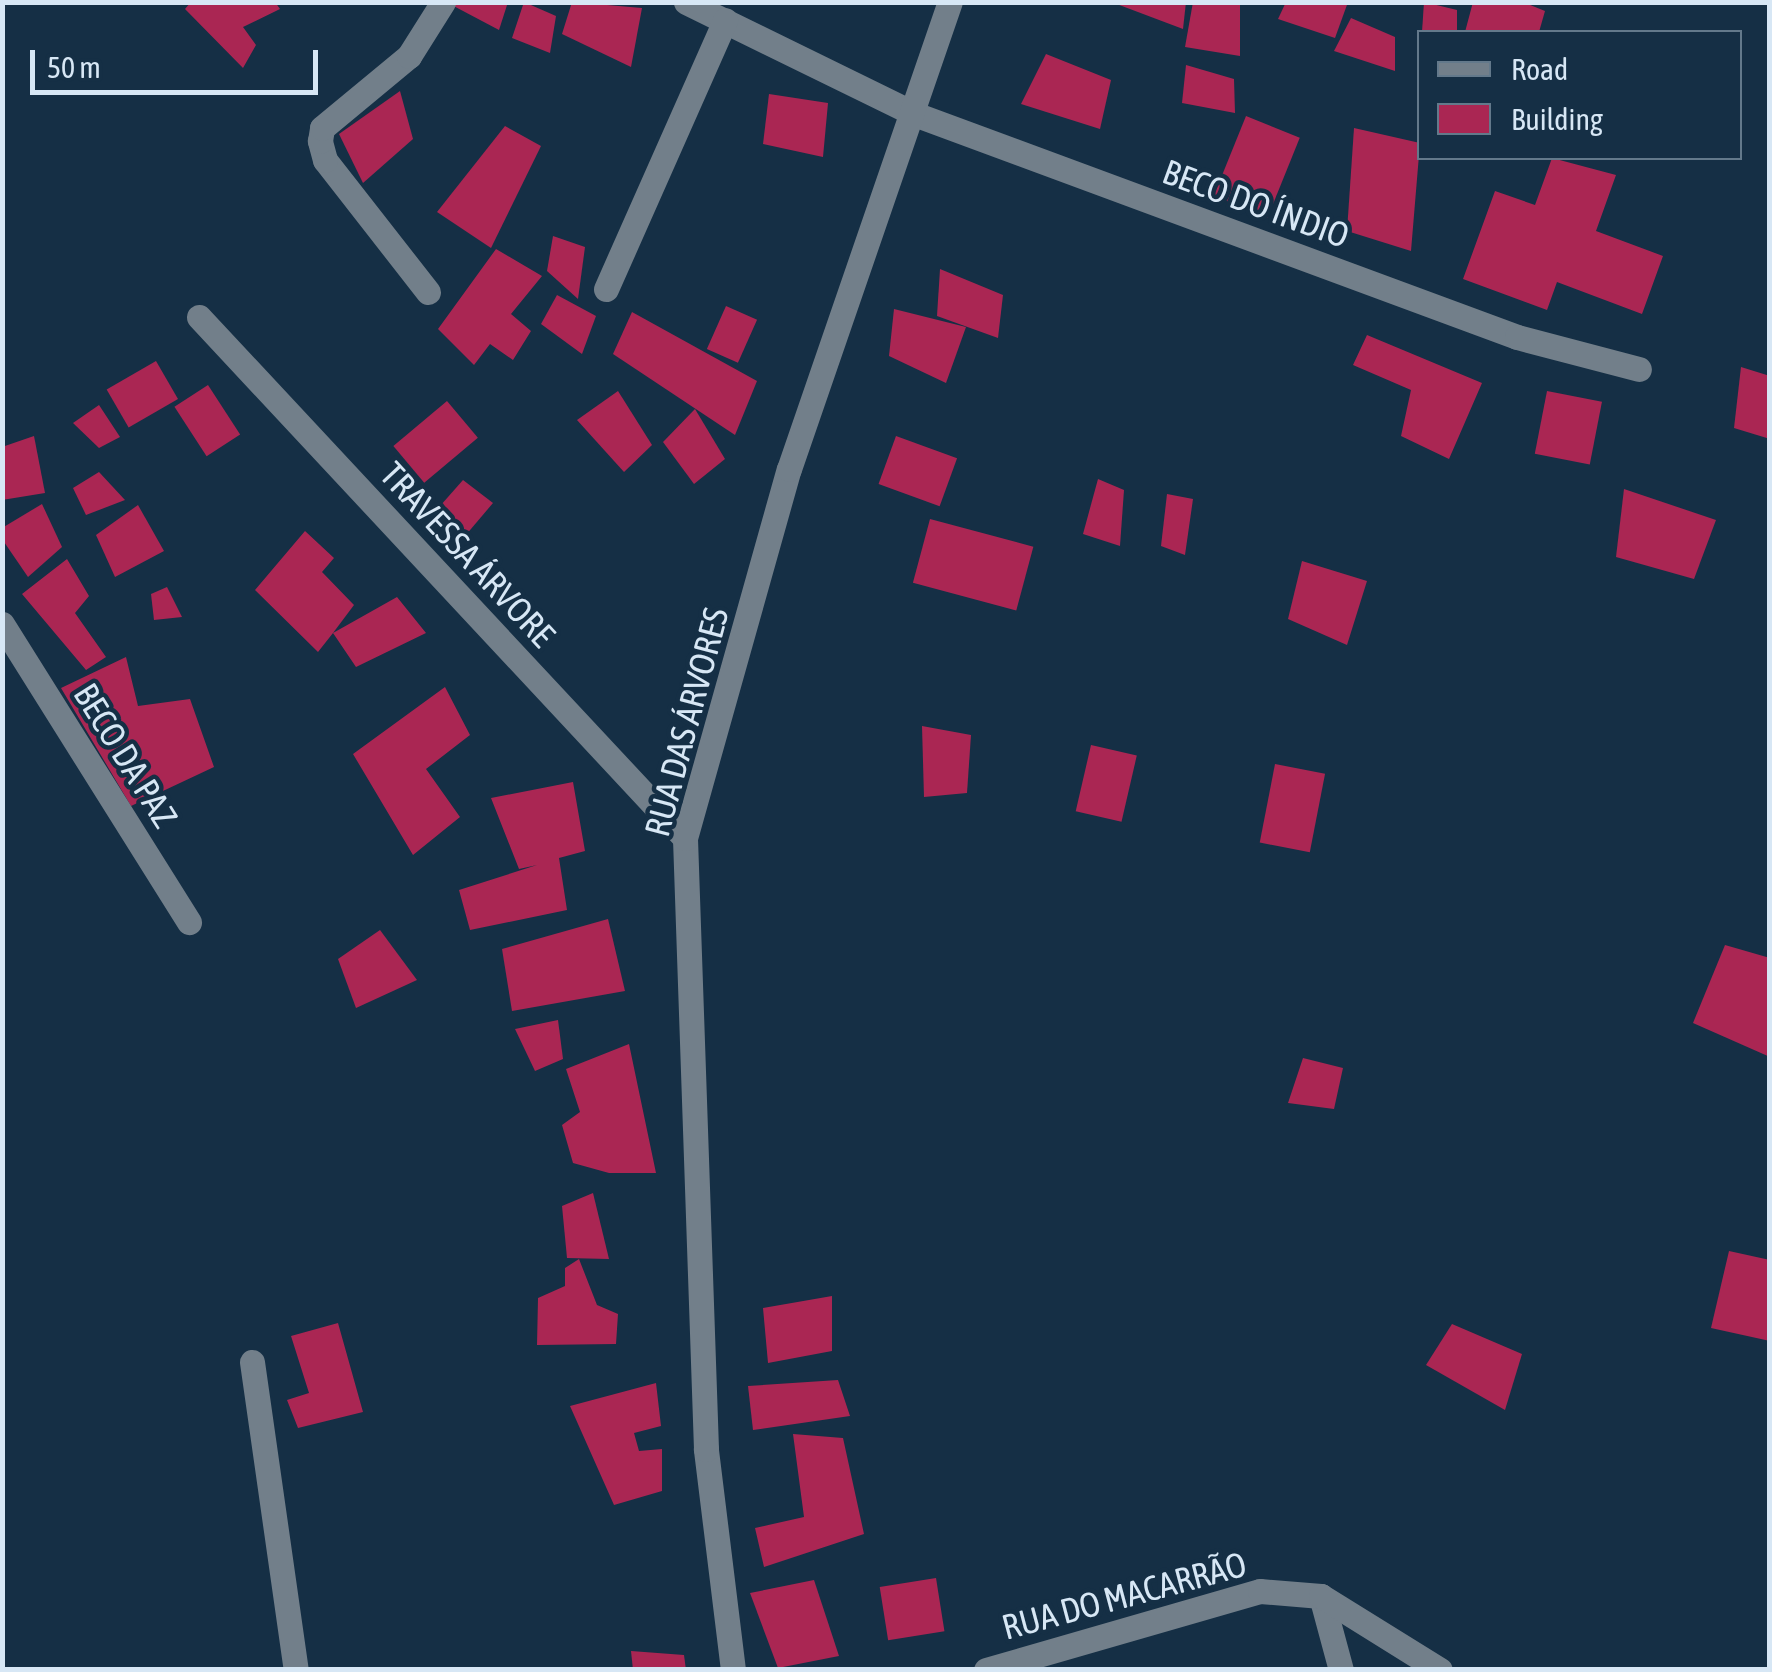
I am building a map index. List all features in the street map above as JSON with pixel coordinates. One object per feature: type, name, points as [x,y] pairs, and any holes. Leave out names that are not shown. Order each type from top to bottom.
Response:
[{"type":"street","points":[[428,292],[325,160],[320,141],[322,128],[409,56],[443,2]]},
{"type":"street","name":"BECO DO ÍNDIO","points":[[686,2],[917,115],[1573,352],[1639,369]]},
{"type":"street","name":"RUA DAS ÁRVORES","points":[[733,1670],[706,1449],[685,838],[789,468],[917,115],[950,2]]},
{"type":"street","points":[[606,289],[725,20]]},
{"type":"street","name":"TRAVESSA ÁRVORE","points":[[199,317],[685,838]]},
{"type":"street","name":"BECO DA PAZ","points":[[2,624],[190,922]]},
{"type":"street","points":[[252,1362],[296,1670]]},
{"type":"street","name":"RUA DO MACARRÃO","points":[[986,1670],[1240,1593],[1321,1596],[1440,1670]]},
{"type":"street","points":[[1321,1596],[1341,1670]]},
{"type":"building","points":[[191,2],[275,2],[280,9],[243,27],[256,45],[243,68],[185,9]]},
{"type":"building","points":[[446,2],[508,2],[499,30]]},
{"type":"building","points":[[524,2],[556,16],[550,53],[512,38]]},
{"type":"building","points":[[572,2],[642,8],[631,67],[562,34]]},
{"type":"building","points":[[1186,2],[1183,29],[1114,3]]},
{"type":"building","points":[[1193,2],[1240,3],[1240,56],[1185,47]]},
{"type":"building","points":[[1286,2],[1348,2],[1335,38],[1278,19]]},
{"type":"building","points":[[1424,2],[1457,10],[1457,30],[1422,30]]},
{"type":"building","points":[[1473,2],[1523,2],[1545,11],[1540,30],[1466,30]]},
{"type":"building","points":[[1351,18],[1395,37],[1395,71],[1334,51]]},
{"type":"building","points":[[1046,54],[1111,80],[1100,129],[1021,104]]},
{"type":"building","points":[[1186,65],[1234,79],[1235,113],[1182,103]]},
{"type":"building","points":[[400,91],[413,139],[363,183],[339,134]]},
{"type":"building","points":[[769,94],[828,103],[823,157],[763,144]]},
{"type":"building","points":[[1246,116],[1300,138],[1268,217],[1214,196]]},
{"type":"building","points":[[505,126],[541,146],[491,248],[437,212]]},
{"type":"building","points":[[1354,128],[1417,142],[1411,251],[1347,231]]},
{"type":"building","points":[[1551,160],[1616,175],[1596,231],[1663,256],[1642,314],[1557,282],[1547,310],[1463,279],[1495,191],[1535,205]]},
{"type":"building","points":[[553,236],[585,247],[578,299],[547,271]]},
{"type":"building","points":[[496,249],[542,276],[511,314],[531,331],[513,360],[490,344],[474,365],[438,329]]},
{"type":"building","points":[[940,269],[1003,295],[998,338],[937,316]]},
{"type":"building","points":[[557,295],[596,316],[582,354],[541,324]]},
{"type":"building","points":[[726,306],[757,320],[738,363],[707,349]]},
{"type":"building","points":[[894,309],[966,327],[946,383],[889,356]]},
{"type":"building","points":[[632,312],[757,381],[735,435],[613,354]]},
{"type":"building","points":[[1367,335],[1482,383],[1449,459],[1401,436],[1411,390],[1353,365]]},
{"type":"building","points":[[156,361],[178,399],[129,428],[107,390]]},
{"type":"building","points":[[1741,367],[1770,376],[1770,439],[1734,428]]},
{"type":"building","points":[[208,385],[240,434],[207,456],[174,407]]},
{"type":"building","points":[[618,391],[652,445],[624,472],[577,420]]},
{"type":"building","points":[[1547,391],[1602,402],[1590,465],[1535,454]]},
{"type":"building","points":[[447,401],[478,438],[424,483],[393,446]]},
{"type":"building","points":[[99,405],[120,437],[99,448],[73,423]]},
{"type":"building","points":[[695,409],[725,459],[694,484],[663,442]]},
{"type":"building","points":[[34,436],[45,493],[2,500],[2,447]]},
{"type":"building","points":[[896,436],[957,458],[940,506],[879,484]]},
{"type":"building","points":[[99,472],[125,500],[86,515],[73,488]]},
{"type":"building","points":[[1098,479],[1124,490],[1120,546],[1083,534]]},
{"type":"building","points":[[463,480],[493,503],[454,549],[433,514]]},
{"type":"building","points":[[1624,489],[1716,520],[1694,579],[1616,557]]},
{"type":"building","points":[[1167,494],[1193,499],[1185,555],[1161,546]]},
{"type":"building","points":[[42,504],[62,547],[28,577],[2,539],[2,528]]},
{"type":"building","points":[[138,505],[164,551],[115,577],[96,535]]},
{"type":"building","points":[[930,519],[1033,547],[1016,610],[913,583]]},
{"type":"building","points":[[305,531],[334,558],[322,572],[354,605],[318,652],[255,590]]},
{"type":"building","points":[[67,559],[89,596],[75,613],[106,657],[86,670],[22,594]]},
{"type":"building","points":[[1302,561],[1367,581],[1347,645],[1288,619]]},
{"type":"building","points":[[167,587],[182,617],[154,620],[151,594]]},
{"type":"building","points":[[397,597],[426,633],[356,667],[333,633]]},
{"type":"building","points":[[126,657],[138,706],[190,699],[214,767],[131,806],[61,688]]},
{"type":"building","points":[[445,687],[470,735],[426,769],[460,817],[413,855],[353,754]]},
{"type":"building","points":[[922,726],[971,735],[967,793],[924,797]]},
{"type":"building","points":[[1091,745],[1137,756],[1121,822],[1076,811]]},
{"type":"building","points":[[1275,764],[1325,774],[1310,852],[1260,843]]},
{"type":"building","points":[[573,782],[585,851],[559,858],[567,910],[470,930],[459,890],[537,865],[519,869],[491,798]]},
{"type":"building","points":[[608,919],[625,991],[512,1011],[502,949]]},
{"type":"building","points":[[380,930],[417,980],[356,1008],[338,959]]},
{"type":"building","points":[[1725,945],[1770,958],[1770,1057],[1693,1023]]},
{"type":"building","points":[[558,1020],[563,1059],[535,1071],[515,1029]]},
{"type":"building","points":[[629,1044],[656,1173],[609,1173],[573,1163],[562,1125],[580,1112],[566,1069]]},
{"type":"building","points":[[1303,1058],[1343,1068],[1334,1109],[1288,1103]]},
{"type":"building","points":[[593,1193],[609,1259],[567,1258],[562,1206]]},
{"type":"building","points":[[1729,1251],[1770,1260],[1770,1341],[1711,1328]]},
{"type":"building","points":[[579,1259],[597,1305],[618,1314],[616,1344],[537,1345],[538,1298],[565,1286],[565,1268]]},
{"type":"building","points":[[832,1296],[832,1351],[768,1363],[763,1308]]},
{"type":"building","points":[[338,1323],[363,1412],[298,1428],[287,1400],[309,1393],[291,1336]]},
{"type":"building","points":[[1452,1324],[1522,1354],[1505,1410],[1426,1365]]},
{"type":"building","points":[[838,1380],[850,1416],[753,1430],[748,1386]]},
{"type":"building","points":[[656,1383],[661,1426],[634,1433],[639,1451],[662,1449],[662,1491],[614,1505],[570,1406]]},
{"type":"building","points":[[793,1434],[843,1438],[864,1534],[764,1567],[755,1528],[804,1517]]},
{"type":"building","points":[[936,1578],[944,1631],[888,1640],[880,1587]]},
{"type":"building","points":[[814,1580],[839,1656],[778,1668],[750,1593]]},
{"type":"building","points":[[631,1651],[684,1655],[686,1670],[633,1670]]}]
